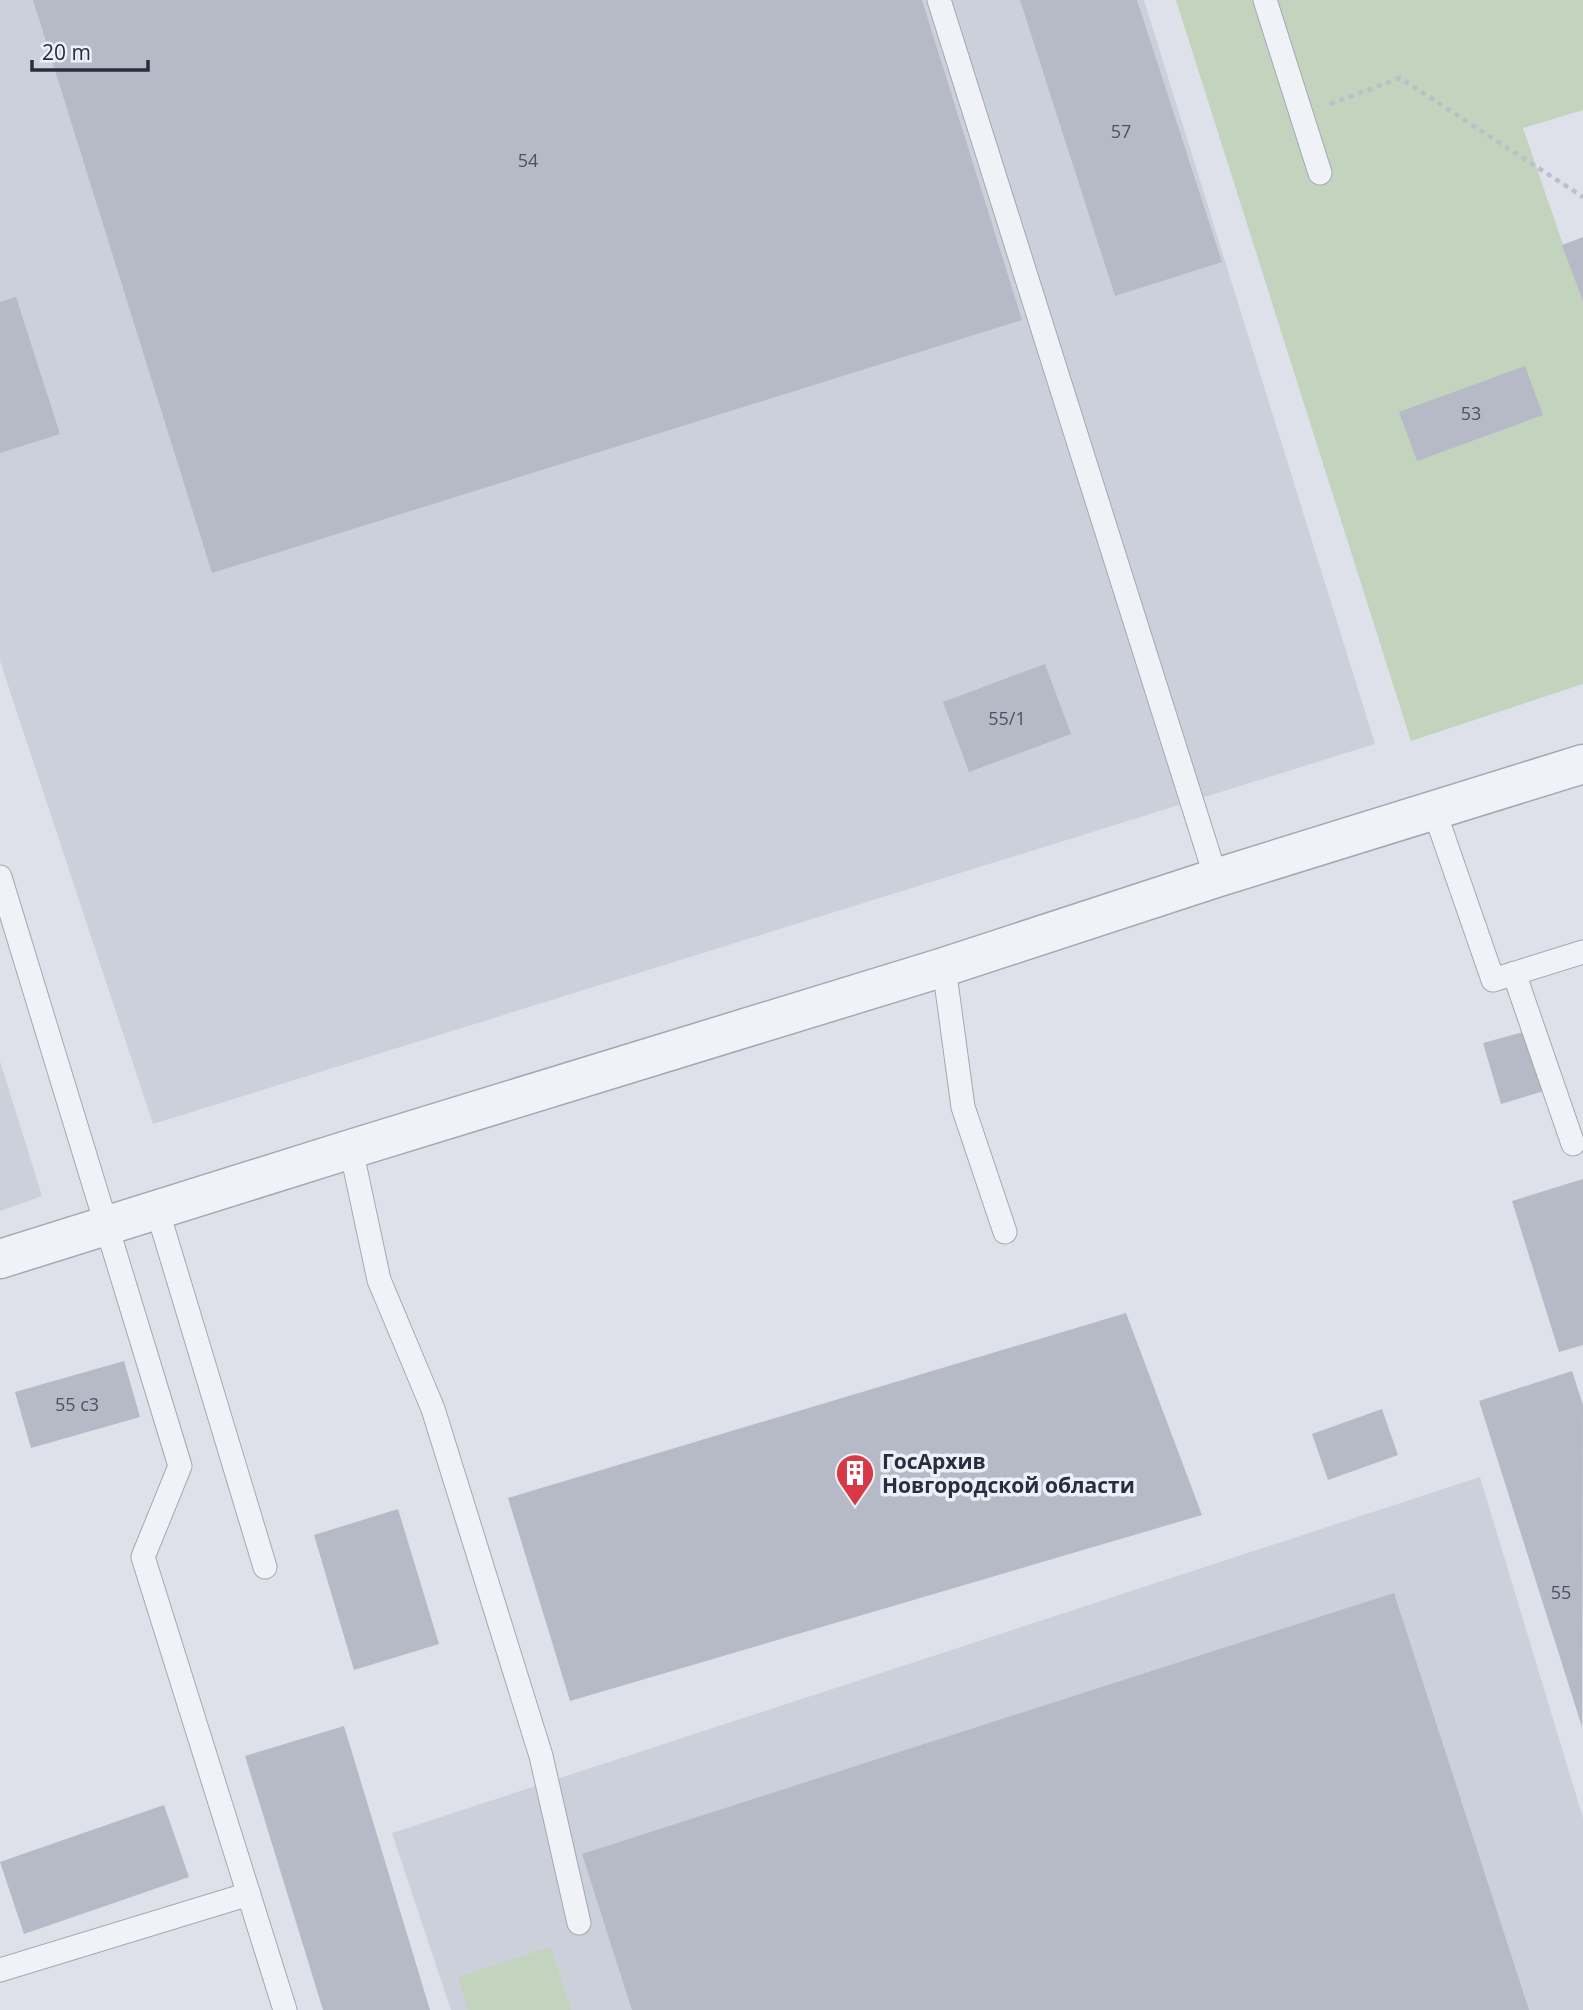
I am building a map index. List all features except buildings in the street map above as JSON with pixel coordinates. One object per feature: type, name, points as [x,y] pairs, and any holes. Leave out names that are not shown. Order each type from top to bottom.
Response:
[{"type":"street","points":[[0,1259],[944,967],[1216,878],[1583,764]]},
{"type":"lane","points":[[939,0],[1216,878]]},
{"type":"lane","points":[[1265,0],[1320,173]]},
{"type":"lane","points":[[1434,810],[1493,980],[1583,952]]},
{"type":"lane","points":[[0,877],[180,1466],[142,1557],[285,2010]]},
{"type":"lane","points":[[944,967],[963,1107],[1005,1232]]},
{"type":"lane","points":[[1514,973],[1573,1144]]},
{"type":"lane","points":[[351,1149],[379,1280],[433,1409],[541,1756],[579,1923]]},
{"type":"lane","points":[[157,1209],[265,1567]]},
{"type":"lane","points":[[0,1970],[248,1894]]},
{"type":"path","points":[[1301,115],[1399,78],[1583,197]]},
{"type":"shaded area","points":[[0,0],[1144,0],[1375,744],[153,1124],[0,661]]},
{"type":"shaded area","points":[[0,1061],[42,1196],[0,1211]]},
{"type":"shaded area","points":[[1480,1477],[1583,1818],[1583,2010],[451,2010],[392,1833]]},
{"type":"green space","points":[[1176,0],[1583,0],[1583,110],[1523,128],[1583,303],[1583,684],[1411,741]]},
{"type":"green space","points":[[551,1947],[571,2010],[468,2010],[458,1977]]},
{"type":"place","name":"ГосАрхив Новгородской области","points":[[855,1507]]}]
